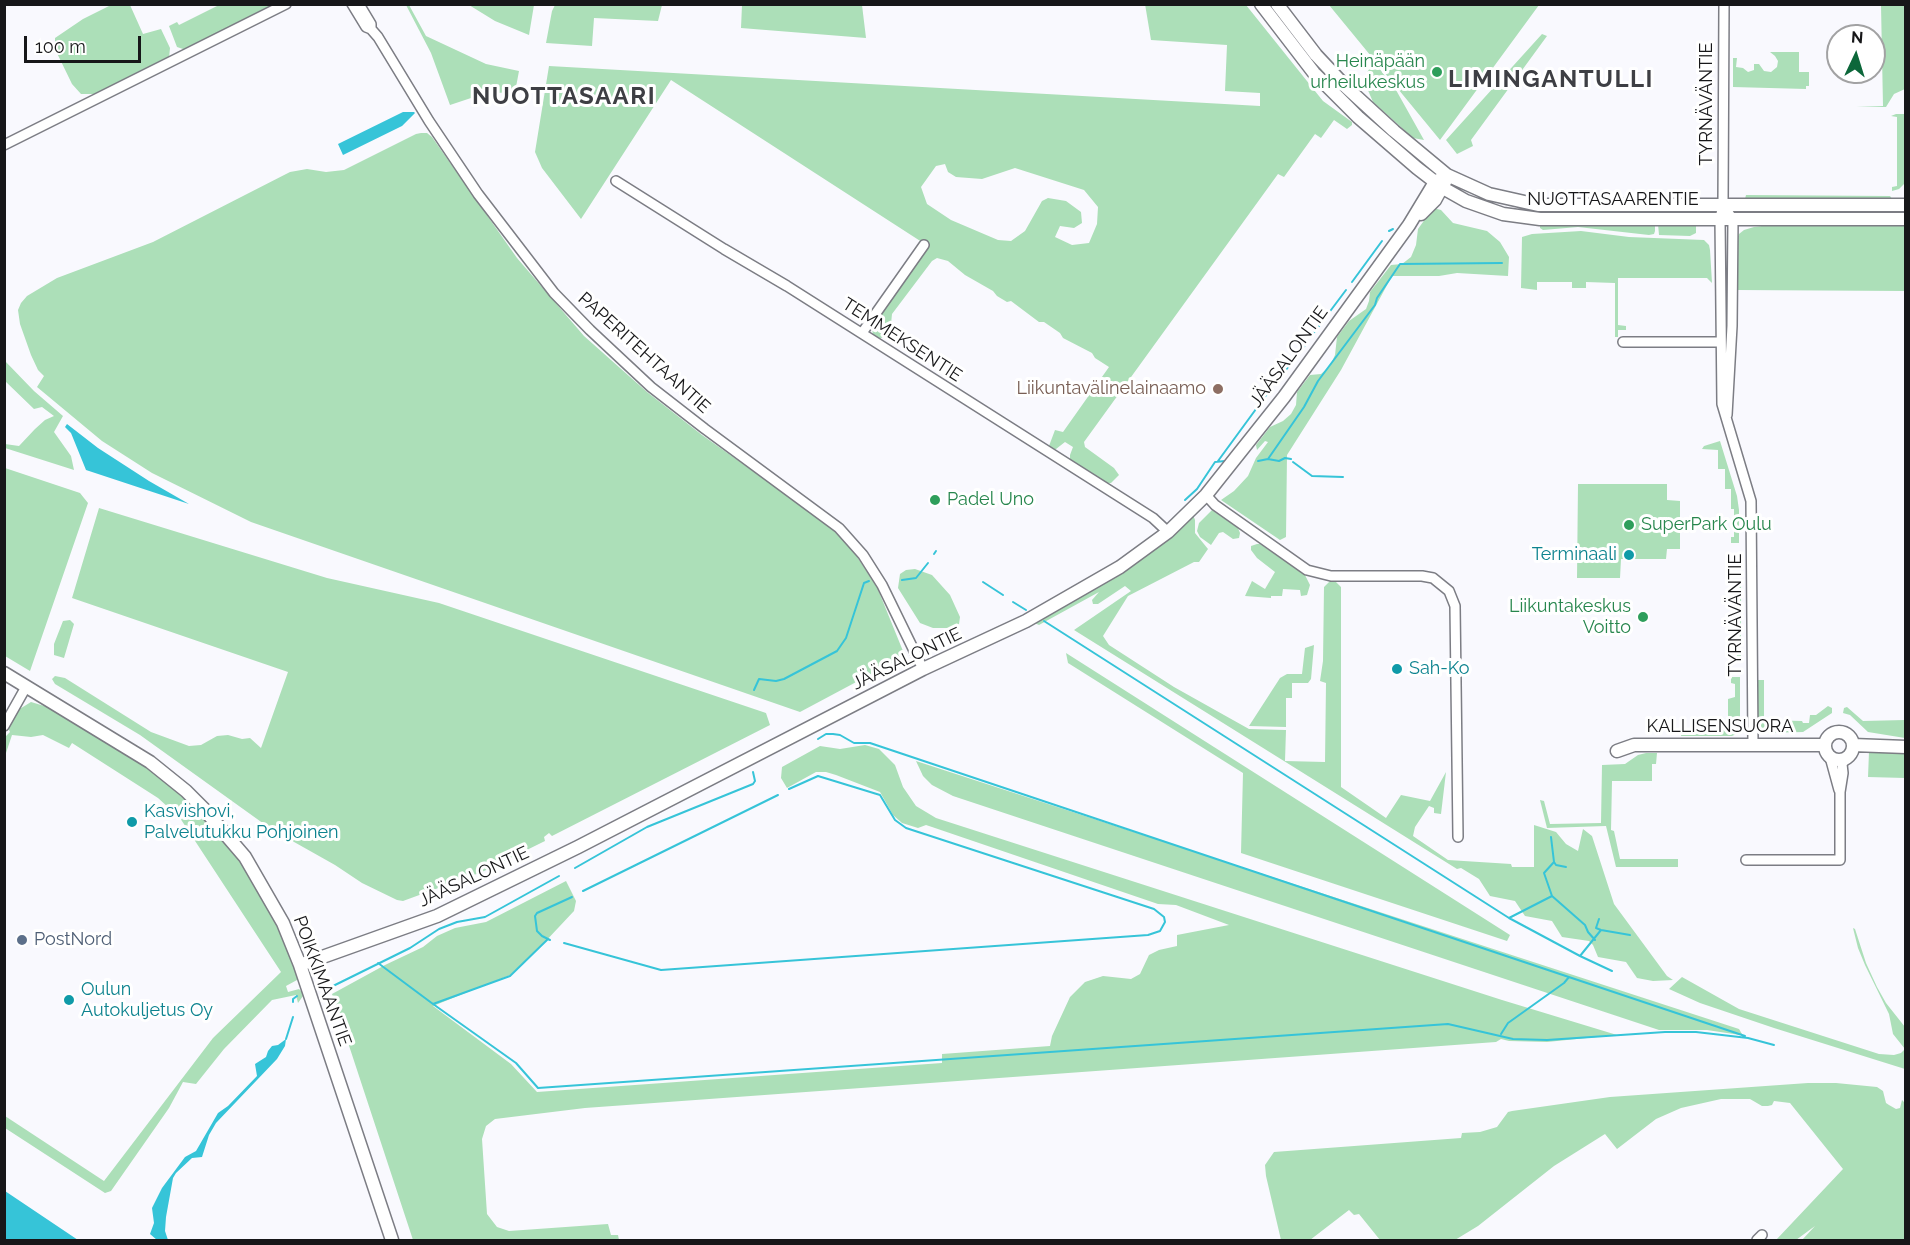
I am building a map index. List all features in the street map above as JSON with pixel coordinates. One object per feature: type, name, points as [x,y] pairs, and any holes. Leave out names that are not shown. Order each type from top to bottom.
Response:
[{"type":"main road","name":"NUOTTASAARENTIE","points":[[1261,4],[1314,73],[1358,117],[1439,185],[1467,201],[1503,214],[1520,218],[1905,219]]},
{"type":"main road","name":"NUOTTASAARENTIE","points":[[1277,4],[1316,55],[1346,87],[1447,175],[1489,194],[1538,205],[1905,205]]},
{"type":"main road","name":"JÄÄSALONTIE","points":[[300,965],[437,916],[578,847],[923,669],[1026,621],[1120,567],[1168,532],[1206,495],[1284,397],[1447,175]]},
{"type":"main road","name":"POIKKIMAANTIE","points":[[4,673],[150,762],[203,808],[245,857],[283,923],[300,965],[392,1240]]},
{"type":"main road","points":[[1839,731],[1847,734],[1853,745],[1847,757],[1839,760],[1830,757],[1824,745],[1830,734],[1839,731]]},
{"type":"main road","name":"KALLISENSUORA","points":[[1617,751],[1634,745],[1824,745]]},
{"type":"main road","points":[[1853,745],[1905,747]]},
{"type":"street","points":[[4,145],[286,4]]},
{"type":"street","name":"PAPERITEHTAANTIE","points":[[352,4],[366,27],[378,37],[429,121],[478,194],[554,293],[651,387],[839,528],[863,555],[882,585],[923,669]]},
{"type":"street","name":"PAPERITEHTAANTIE","points":[[359,4],[371,29]]},
{"type":"street","name":"TYRNÄVÄNTIE","points":[[1724,4],[1723,204],[1720,219],[1722,404],[1751,501],[1753,744]]},
{"type":"street","name":"TEMMEKSENTIE","points":[[616,181],[862,333],[1153,518],[1168,532]]},
{"type":"street","points":[[1723,204],[1733,220]]},
{"type":"street","name":"TYRNÄVÄNTIE","points":[[1726,418],[1729,403],[1732,326],[1733,220]]},
{"type":"street","points":[[862,333],[924,246]]},
{"type":"street","points":[[1623,342],[1721,342]]},
{"type":"street","points":[[1206,495],[1215,505],[1307,570],[1331,576],[1433,578],[1443,585],[1454,599],[1458,837]]},
{"type":"street","points":[[4,726],[26,687]]},
{"type":"street","points":[[1830,757],[1840,792]]},
{"type":"street","points":[[1746,860],[1840,860],[1840,792],[1842,764],[1847,757]]},
{"type":"green space","points":[[555,4],[662,5],[658,21],[594,18],[592,46],[546,43]]},
{"type":"green space","points":[[1145,4],[1246,5],[1323,101],[1352,122],[1352,125],[1347,129],[1334,120],[1321,138],[1315,134],[1284,177],[1278,174],[1084,442],[1085,447],[1114,468],[1119,475],[1111,483],[1105,483],[1070,460],[1073,447],[1065,442],[1056,449],[1049,446],[1055,430],[1063,432],[1109,367],[1095,358],[1092,353],[1063,338],[1060,333],[1044,322],[1039,322],[1011,301],[1007,302],[965,275],[948,261],[937,258],[932,261],[892,314],[891,324],[883,337],[879,339],[873,335],[874,322],[928,246],[671,80],[581,219],[542,168],[535,152],[549,66],[1260,106],[1260,93],[1225,91],[1227,45],[1151,40]],"holes":[[[945,164],[948,172],[956,177],[982,179],[1015,168],[1084,190],[1098,207],[1097,224],[1089,243],[1072,245],[1055,237],[1060,226],[1074,228],[1082,223],[1081,212],[1066,201],[1048,198],[1042,201],[1025,231],[1011,241],[998,240],[951,220],[927,204],[921,187],[936,166]]]},
{"type":"green space","points":[[111,5],[130,5],[143,34],[161,29],[170,48],[169,58],[95,94],[81,94],[72,84],[55,49],[55,38],[83,19]]},
{"type":"green space","points":[[219,5],[275,5],[186,50],[177,47],[169,26],[177,22],[179,25]]},
{"type":"green space","points":[[406,5],[409,5],[426,36],[486,64],[519,71],[516,87],[511,92],[483,94],[450,105],[431,53]]},
{"type":"green space","points":[[469,5],[534,5],[529,35],[495,21]]},
{"type":"green space","points":[[742,5],[862,5],[866,38],[741,28]]},
{"type":"green space","name":"Heinäpään urheilukeskus","points":[[1329,5],[1539,5],[1440,140]]},
{"type":"green space","points":[[1881,5],[1905,5],[1905,89],[1894,94],[1886,107],[1856,107],[1883,106],[1883,84],[1886,84],[1886,24],[1881,24]]},
{"type":"green space","points":[[1542,34],[1547,36],[1471,140],[1473,146],[1457,154],[1446,140]]},
{"type":"green space","points":[[1770,52],[1799,52],[1799,72],[1809,72],[1809,86],[1806,86],[1806,89],[1733,87],[1733,58],[1737,58],[1736,67],[1748,72],[1754,70],[1754,64],[1759,64],[1764,71],[1771,72],[1777,67],[1778,61]]},
{"type":"green space","points":[[1375,63],[1396,90],[1424,140],[1413,138],[1373,102],[1367,88],[1367,72]]},
{"type":"green space","points":[[1905,114],[1905,183],[1899,189],[1892,191],[1892,187],[1897,186],[1897,117],[1891,116]]},
{"type":"green space","points":[[421,133],[427,133],[432,137],[517,258],[584,336],[647,392],[702,435],[829,525],[854,552],[877,587],[905,656],[800,712],[251,522],[152,473],[102,441],[37,387],[44,376],[38,370],[31,355],[20,324],[18,310],[27,296],[57,278],[153,242],[290,172],[307,169],[326,172],[344,170]]},
{"type":"green space","points":[[1746,195],[1890,196],[1893,200],[1759,200],[1745,199]]},
{"type":"green space","points":[[1433,208],[1441,210],[1453,223],[1487,231],[1500,242],[1509,257],[1508,276],[1457,273],[1439,276],[1392,276],[1341,370],[1287,455],[1286,537],[1280,540],[1221,500],[1234,491],[1248,476],[1256,458],[1268,442],[1265,441],[1257,450],[1256,445],[1270,427],[1291,414],[1296,405],[1297,392],[1310,375],[1321,374],[1330,366],[1335,355],[1337,337],[1349,321],[1366,309],[1370,292],[1391,265],[1402,264],[1411,257],[1416,245],[1418,229]]},
{"type":"green space","points":[[1540,224],[1655,224],[1655,231],[1654,234],[1649,235],[1578,227],[1543,230]]},
{"type":"green space","points":[[1658,224],[1696,225],[1696,233],[1690,236],[1659,235]]},
{"type":"green space","points":[[1770,225],[1905,226],[1905,291],[1736,290],[1739,234],[1754,227]]},
{"type":"green space","points":[[1581,231],[1629,237],[1704,240],[1710,250],[1712,283],[1707,278],[1618,278],[1618,325],[1626,326],[1626,330],[1618,330],[1618,337],[1615,337],[1615,283],[1586,282],[1586,288],[1572,288],[1572,282],[1537,282],[1537,290],[1521,288],[1522,237],[1532,234]]},
{"type":"green space","points":[[5,361],[34,391],[63,416],[54,432],[71,456],[74,470],[5,448],[5,444],[19,446],[45,420],[54,416],[42,407],[34,409],[5,381]]},
{"type":"green space","points":[[1720,441],[1737,496],[1739,543],[1731,543],[1731,537],[1734,537],[1734,509],[1731,509],[1731,489],[1725,489],[1725,469],[1718,469],[1718,450],[1702,449],[1704,446]]},
{"type":"green space","points":[[5,468],[80,493],[88,503],[30,671],[5,656]]},
{"type":"green space","name":"SuperPark Oulu","points":[[1578,484],[1667,484],[1667,500],[1680,501],[1680,549],[1667,549],[1666,559],[1621,559],[1620,578],[1577,578]]},
{"type":"green space","points":[[99,508],[327,578],[439,603],[766,713],[770,725],[552,836],[549,833],[544,837],[545,841],[482,872],[403,901],[397,900],[362,883],[271,829],[140,735],[55,684],[52,679],[55,676],[65,678],[151,732],[189,746],[201,745],[217,736],[228,735],[242,739],[250,738],[261,748],[288,672],[72,598]]},
{"type":"green space","points":[[1212,510],[1238,528],[1239,538],[1233,539],[1223,532],[1219,533],[1211,545],[1200,537],[1197,531],[1199,523]]},
{"type":"green space","points":[[1193,515],[1195,533],[1208,549],[1199,562],[1194,562],[1128,596],[1103,636],[1109,645],[1174,687],[1249,729],[1286,730],[1285,761],[1325,762],[1326,683],[1320,681],[1323,661],[1324,587],[1330,581],[1335,581],[1341,587],[1341,787],[1386,818],[1401,795],[1430,801],[1446,772],[1441,814],[1434,813],[1434,808],[1429,806],[1415,827],[1413,836],[1448,860],[1534,867],[1534,825],[1556,832],[1566,844],[1578,851],[1583,829],[1592,836],[1614,904],[1667,976],[1673,980],[1653,981],[1637,978],[1626,962],[1598,957],[1589,941],[1562,937],[1552,921],[1525,916],[1515,901],[1490,896],[1479,879],[1461,868],[1457,869],[1074,630],[1131,591],[1125,586],[1098,604],[1093,604],[1092,600],[1099,592],[1039,625],[1032,622],[1078,599],[1120,574]]},
{"type":"green space","points":[[1257,544],[1305,575],[1310,585],[1307,595],[1301,596],[1300,590],[1283,589],[1282,596],[1271,596],[1271,598],[1245,596],[1252,581],[1265,589],[1275,572],[1257,558],[1251,550],[1251,546]]},
{"type":"green space","points":[[915,569],[932,575],[950,595],[960,617],[959,624],[950,628],[933,628],[920,623],[898,588],[900,574],[906,570]]},
{"type":"green space","points":[[1731,583],[1741,585],[1741,659],[1737,659],[1737,600],[1731,599]]},
{"type":"green space","points":[[70,620],[74,624],[64,658],[54,655],[54,644],[63,621]]},
{"type":"green space","points":[[1314,645],[1311,679],[1308,683],[1292,683],[1292,698],[1286,698],[1286,727],[1249,726],[1280,678],[1287,674],[1302,674],[1305,648]]},
{"type":"green space","points":[[1066,653],[1510,935],[1507,941],[1241,853],[1243,773],[1068,663]]},
{"type":"green space","points":[[1731,677],[1740,677],[1740,728],[1738,733],[1732,736],[1681,736],[1683,728],[1728,728],[1728,699],[1735,697],[1735,684],[1731,683]]},
{"type":"green space","points":[[1757,680],[1764,680],[1764,720],[1809,723],[1810,715],[1816,715],[1828,706],[1832,708],[1832,713],[1803,732],[1761,733],[1757,723]]},
{"type":"green space","points":[[31,702],[51,708],[136,760],[184,795],[200,812],[242,861],[279,925],[297,977],[297,980],[286,986],[288,992],[299,989],[303,996],[298,1003],[296,995],[272,1000],[224,1049],[196,1084],[183,1082],[169,1108],[111,1191],[105,1193],[5,1128],[5,1116],[104,1181],[213,1038],[281,972],[180,818],[158,798],[72,743],[69,748],[43,735],[31,737],[12,735],[5,756],[5,737],[10,732],[8,728],[18,710]]},
{"type":"green space","points":[[1847,707],[1863,721],[1905,720],[1905,738],[1868,732],[1850,715],[1843,713],[1844,708]]},
{"type":"green space","points":[[865,745],[879,749],[895,765],[903,787],[916,806],[936,818],[1617,1035],[1547,1042],[1501,1039],[1496,1042],[585,1108],[495,1119],[486,1126],[482,1139],[487,1214],[497,1227],[509,1231],[608,1224],[611,1235],[618,1235],[619,1240],[413,1240],[332,994],[423,947],[437,936],[455,928],[486,922],[566,881],[576,901],[574,911],[543,944],[510,975],[433,1006],[511,1064],[537,1092],[942,1063],[942,1054],[1050,1046],[1052,1036],[1070,997],[1085,982],[1103,976],[1131,979],[1140,974],[1149,955],[1177,946],[1177,935],[1229,925],[1176,905],[1158,904],[926,825],[918,828],[902,823],[893,815],[880,792],[836,775],[816,772],[787,788],[781,778],[782,767],[820,746],[840,749]]},
{"type":"green space","points":[[1891,750],[1905,752],[1905,778],[1868,777],[1869,752]]},
{"type":"green space","points":[[1657,753],[1656,764],[1652,764],[1652,781],[1612,781],[1611,830],[1614,831],[1620,859],[1678,859],[1678,867],[1616,867],[1606,826],[1547,828],[1540,800],[1544,801],[1550,824],[1601,823],[1602,765],[1625,764],[1638,755]]},
{"type":"green space","points":[[916,761],[1739,1029],[1742,1034],[1707,1030],[1659,1030],[953,796],[932,785],[923,776]]},
{"type":"green space","points":[[1853,928],[1877,987],[1886,1003],[1905,1027],[1905,1049],[1893,1034],[1889,1014],[1865,965]]},
{"type":"green space","points":[[1682,977],[1739,1009],[1879,1054],[1894,1055],[1905,1049],[1905,1069],[1700,1003],[1669,989]]},
{"type":"green space","points":[[1808,1083],[1877,1087],[1883,1091],[1886,1103],[1896,1109],[1900,1108],[1902,1100],[1905,1103],[1905,1240],[1802,1240],[1815,1226],[1796,1240],[1776,1240],[1843,1169],[1790,1103],[1774,1101],[1772,1105],[1762,1106],[1750,1099],[1721,1099],[1681,1108],[1656,1119],[1617,1149],[1605,1134],[1554,1166],[1478,1226],[1455,1240],[1380,1240],[1359,1214],[1354,1215],[1349,1210],[1310,1240],[1281,1240],[1266,1176],[1265,1165],[1274,1152],[1461,1138],[1462,1133],[1480,1132],[1497,1127],[1508,1112],[1512,1111],[1610,1097]]},
{"type":"water","points":[[403,112],[415,113],[402,126],[343,155],[338,144]]},
{"type":"water","points":[[67,424],[98,448],[189,504],[86,470],[71,433],[65,427]]},
{"type":"water","points":[[286,1039],[285,1046],[277,1059],[216,1123],[209,1135],[202,1157],[192,1158],[176,1173],[173,1178],[166,1217],[165,1231],[168,1240],[157,1240],[150,1234],[154,1223],[152,1208],[162,1188],[185,1157],[196,1151],[218,1113],[228,1106],[257,1076],[255,1064],[266,1057],[272,1046]]},
{"type":"water","points":[[5,1191],[78,1240],[5,1240]]},
{"type":"waterway","points":[[1389,231],[1393,229]]},
{"type":"waterway","points":[[1352,282],[1382,241]]},
{"type":"waterway","points":[[1268,459],[1304,407],[1318,381],[1375,305],[1377,298],[1400,264],[1502,263]]},
{"type":"waterway","points":[[1313,334],[1346,290]]},
{"type":"waterway","points":[[1275,384],[1306,344]]},
{"type":"waterway","points":[[1218,461],[1267,394]]},
{"type":"waterway","points":[[1258,461],[1291,459]]},
{"type":"waterway","points":[[1185,500],[1197,489],[1215,462],[1225,461]]},
{"type":"waterway","points":[[1293,462],[1312,476],[1343,477]]},
{"type":"waterway","points":[[902,580],[916,578],[928,563]]},
{"type":"waterway","points":[[754,690],[759,679],[776,681],[784,679],[837,651],[846,638],[864,583],[869,581]]},
{"type":"waterway","points":[[983,582],[1003,595]]},
{"type":"waterway","points":[[1013,602],[1026,610]]},
{"type":"waterway","points":[[1044,621],[1509,918],[1612,971]]},
{"type":"waterway","points":[[818,739],[826,734],[833,734],[840,735],[854,743],[870,743],[1745,1036]]},
{"type":"waterway","points":[[575,868],[647,827],[753,784],[755,781],[753,772]]},
{"type":"waterway","points":[[564,943],[661,970],[1148,935],[1160,931],[1165,922],[1164,917],[1154,909],[906,828],[895,820],[880,795],[818,776],[789,789]]},
{"type":"waterway","points":[[583,891],[778,795]]},
{"type":"waterway","points":[[1551,837],[1554,862],[1556,865],[1566,867]]},
{"type":"waterway","points":[[1554,862],[1544,873],[1552,896],[1585,925],[1595,940]]},
{"type":"waterway","points":[[333,986],[410,948],[439,929],[457,922],[485,917],[559,876]]},
{"type":"waterway","points":[[1509,918],[1552,896]]},
{"type":"waterway","points":[[550,940],[537,931],[535,916],[572,897]]},
{"type":"waterway","points":[[1599,919],[1596,928],[1630,935]]},
{"type":"waterway","points":[[1580,956],[1601,930]]},
{"type":"waterway","points":[[378,963],[433,1004],[510,976],[548,939]]},
{"type":"waterway","points":[[1501,1034],[1508,1023],[1569,977]]},
{"type":"waterway","points":[[293,1002],[297,996]]},
{"type":"waterway","points":[[433,1004],[516,1063],[538,1088],[1448,1024],[1513,1039],[1547,1040],[1696,1032],[1748,1038],[1774,1045]]},
{"type":"waterway","points":[[286,1039],[293,1017]]},
{"type":"place","name":"Heinäpään urheilukeskus","points":[[1437,72]]},
{"type":"place","name":"Liikuntavälinelainaamo","points":[[1218,389]]},
{"type":"place","name":"Padel Uno","points":[[935,500]]},
{"type":"place","name":"SuperPark Oulu","points":[[1629,525]]},
{"type":"place","name":"Terminaali","points":[[1629,555]]},
{"type":"place","name":"Liikuntakeskus Voitto","points":[[1643,617]]},
{"type":"place","name":"Sah-Ko","points":[[1397,669]]},
{"type":"place","name":"Kasvishovi, Palvelutukku Pohjoinen","points":[[132,822]]},
{"type":"place","name":"PostNord","points":[[22,940]]},
{"type":"place","name":"Oulun Autokuljetus Oy","points":[[69,1000]]},
{"type":"district","name":"LIMINGANTULLI","points":[[1551,80]]},
{"type":"district","name":"NUOTTASAARI","points":[[564,97]]}]
